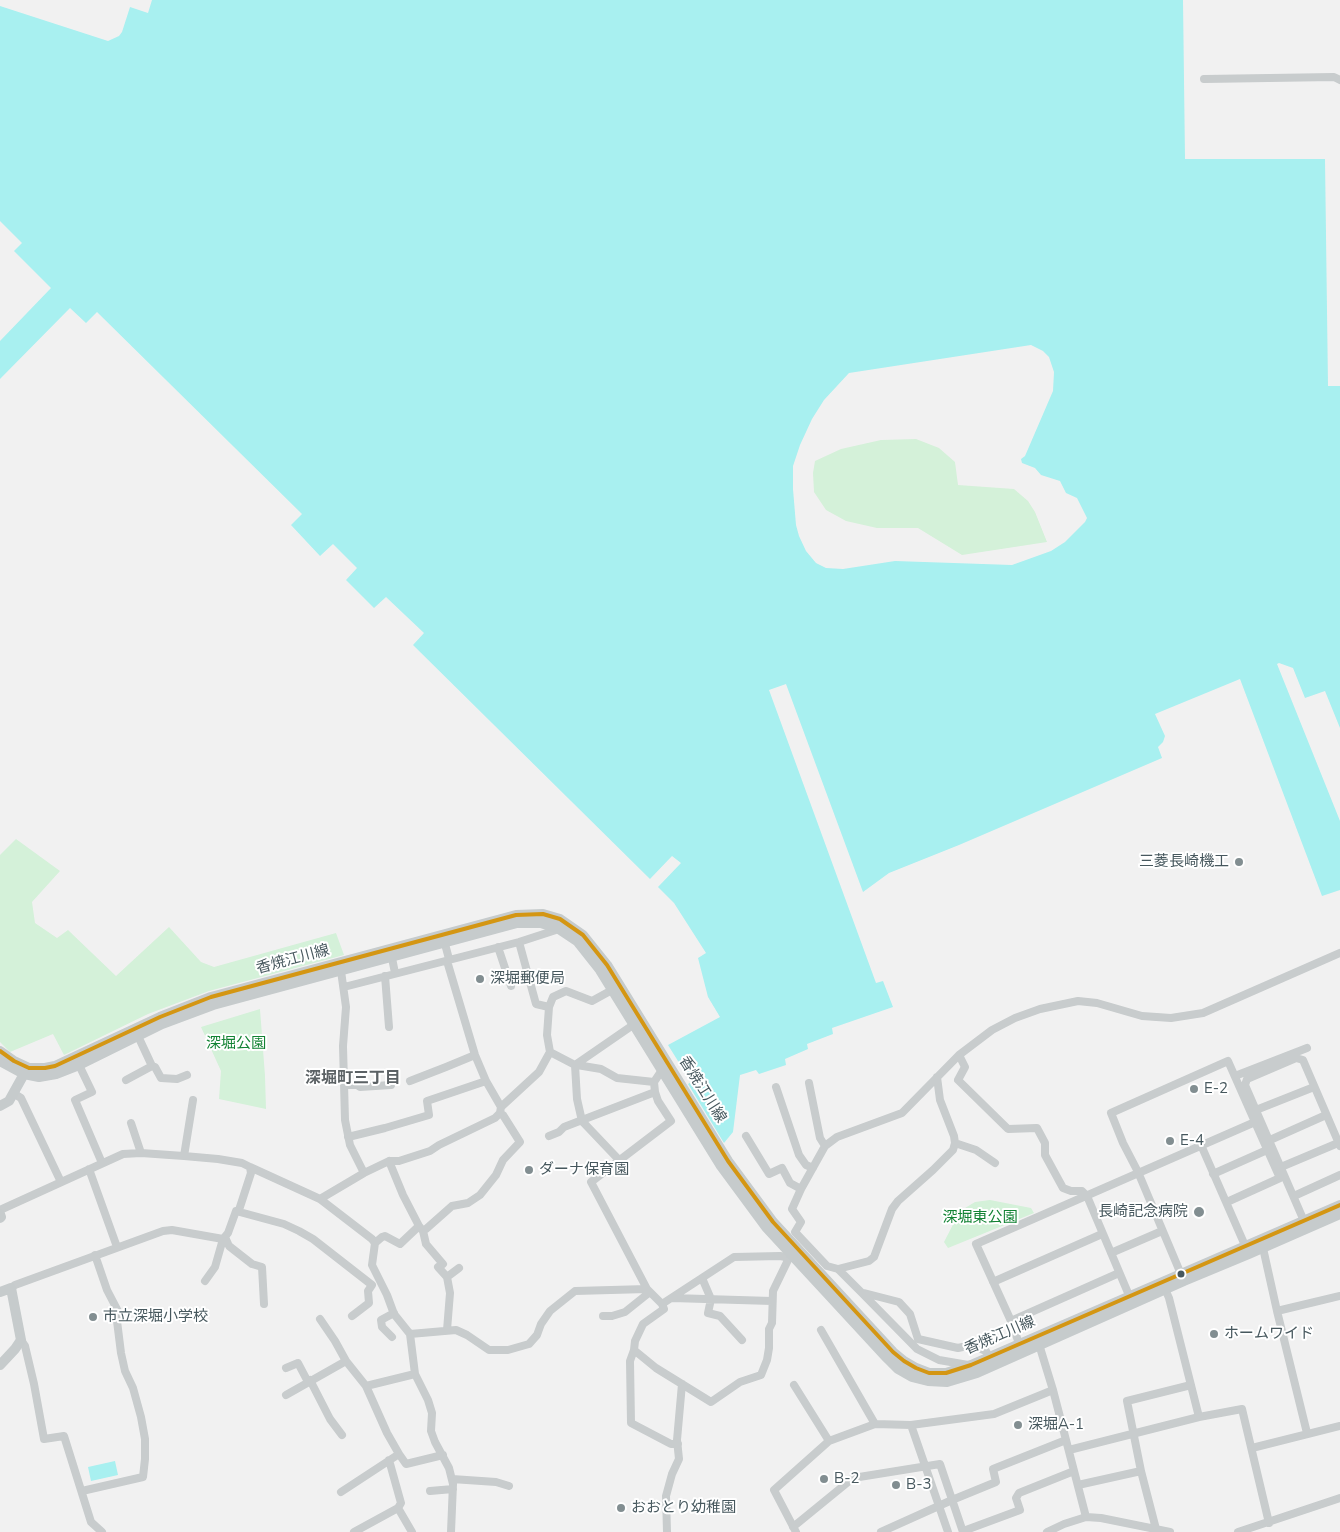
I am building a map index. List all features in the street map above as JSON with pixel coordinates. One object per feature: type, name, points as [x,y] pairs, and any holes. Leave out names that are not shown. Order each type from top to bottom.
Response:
[{"type":"main road","name":"香焼江川線","points":[[0,1061],[24,1074],[48,1076],[79,1065],[140,1038],[170,1021],[213,1005],[445,946],[543,914],[551,917],[571,931],[588,954],[766,1227],[898,1369],[912,1377],[928,1381],[947,1382],[1247,1250],[1340,1205]]},
{"type":"main road","name":"香焼江川線","points":[[0,1051],[14,1061],[29,1068],[54,1066],[68,1062],[160,1017],[211,997],[516,915],[583,935],[607,965],[699,1124]]},
{"type":"main road","points":[[0,1106],[17,1095],[24,1074]]},
{"type":"main road","name":"香焼江川線","points":[[1247,1250],[1263,1248],[1340,1214]]},
{"type":"main road","name":"香焼江川線","points":[[1131,1300],[1165,1289],[1183,1278]]},
{"type":"main road","points":[[0,1292],[11,1288],[21,1340],[0,1365]]},
{"type":"main road","name":"香焼江川線","points":[[974,1369],[989,1357],[1021,1348]]},
{"type":"street","points":[[1204,79],[1334,77],[1340,80]]},
{"type":"street","points":[[344,988],[395,973],[519,942],[558,929]]},
{"type":"street","points":[[519,942],[536,1004],[549,1007]]},
{"type":"street","points":[[445,946],[449,959],[447,961],[475,1055],[503,1115],[520,1142],[503,1160],[496,1175],[484,1192],[468,1203],[452,1206],[435,1222],[421,1229],[400,1244],[384,1236],[375,1243],[372,1264],[394,1313],[410,1334],[415,1374],[428,1400],[432,1413],[431,1431],[434,1442],[443,1455],[452,1479],[451,1532]]},
{"type":"street","points":[[498,947],[511,986]]},
{"type":"street","points":[[974,1369],[939,1360],[916,1349],[862,1292],[838,1269],[828,1266],[795,1232],[801,1222],[792,1209],[825,1146],[837,1137],[902,1113],[959,1055],[992,1030],[1040,1009],[1078,1002],[1097,1003],[1142,1016],[1171,1018],[1203,1013],[1340,953]]},
{"type":"street","points":[[392,958],[395,973]]},
{"type":"street","points":[[341,971],[346,1006],[342,1046],[346,1120],[350,1145],[364,1173]]},
{"type":"street","points":[[385,976],[389,1027]]},
{"type":"street","points":[[320,1199],[364,1173],[389,1161],[399,1161],[430,1151],[495,1118],[539,1072],[550,1052],[547,1035],[549,1007],[553,997],[566,991],[592,1001],[612,990]]},
{"type":"street","points":[[576,1065],[633,1025]]},
{"type":"street","points":[[140,1038],[152,1066],[155,1067],[161,1078],[177,1079],[188,1075]]},
{"type":"street","points":[[1235,1076],[1307,1048]]},
{"type":"street","points":[[550,1052],[576,1065],[601,1069],[616,1078],[654,1082]]},
{"type":"street","points":[[410,1081],[475,1055]]},
{"type":"street","points":[[959,1055],[964,1067],[958,1080],[1008,1129],[1037,1128],[1045,1143],[1045,1155],[1063,1188],[1082,1192],[1087,1196],[1131,1300]]},
{"type":"street","points":[[1281,1167],[1339,1144],[1303,1060],[1296,1058],[1247,1079],[1245,1085],[1304,1221]]},
{"type":"street","points":[[1183,1278],[1111,1113],[1228,1062],[1280,1178],[1227,1202]]},
{"type":"street","points":[[79,1065],[92,1092],[75,1100],[102,1163]]},
{"type":"street","points":[[576,1065],[577,1099],[582,1122],[620,1161]]},
{"type":"street","points":[[126,1080],[152,1066]]},
{"type":"street","points":[[662,1070],[654,1082],[654,1092],[671,1121],[591,1182],[649,1290],[662,1304],[664,1310],[643,1324],[637,1336],[630,1362],[631,1422],[671,1444],[678,1444]]},
{"type":"street","points":[[838,1269],[869,1261],[874,1257],[892,1209],[898,1201],[949,1156],[955,1143],[953,1128],[940,1100],[937,1078]]},
{"type":"street","points":[[348,1137],[429,1115],[427,1101],[486,1081]]},
{"type":"street","points":[[809,1083],[820,1138],[825,1146]]},
{"type":"street","points":[[344,1085],[357,1085],[360,1087],[391,1085]]},
{"type":"street","points":[[1256,1110],[1314,1086]]},
{"type":"street","points":[[776,1087],[799,1155],[806,1165],[812,1168]]},
{"type":"street","points":[[550,1136],[559,1132],[564,1127],[582,1122],[638,1097],[654,1092]]},
{"type":"street","points":[[17,1095],[26,1108],[61,1182]]},
{"type":"street","points":[[184,1156],[193,1100]]},
{"type":"street","points":[[1270,1140],[1326,1115]]},
{"type":"street","points":[[1021,1348],[1011,1321],[976,1244],[1255,1122]]},
{"type":"street","points":[[131,1123],[141,1153]]},
{"type":"street","points":[[746,1136],[769,1174],[782,1168],[790,1183],[801,1189]]},
{"type":"street","points":[[955,1143],[976,1150],[995,1163]]},
{"type":"street","points":[[1201,1145],[1247,1250]]},
{"type":"street","points":[[1213,1174],[1267,1150]]},
{"type":"street","points":[[0,1214],[61,1182],[123,1154],[141,1153],[184,1156],[218,1159],[250,1167],[320,1199],[375,1243]]},
{"type":"street","points":[[389,1161],[403,1195],[421,1229],[426,1244],[443,1264],[438,1267],[447,1277],[450,1293],[447,1330]]},
{"type":"street","points":[[205,1281],[215,1268],[224,1238],[228,1233],[236,1211],[239,1210],[251,1173],[250,1167]]},
{"type":"street","points":[[89,1169],[117,1247]]},
{"type":"street","points":[[1294,1196],[1340,1175]]},
{"type":"street","points":[[236,1211],[268,1219],[299,1231],[313,1239],[372,1285],[368,1290],[369,1303],[352,1316]]},
{"type":"street","points":[[11,1288],[117,1247],[163,1231],[172,1230],[224,1238],[229,1246],[252,1264],[262,1267],[264,1304]]},
{"type":"street","points":[[1111,1253],[1162,1231]]},
{"type":"street","points":[[994,1282],[1102,1234]]},
{"type":"street","points":[[1263,1248],[1307,1433]]},
{"type":"street","points":[[82,1491],[143,1477],[144,1459],[145,1438],[133,1388],[125,1371],[121,1353],[117,1320],[120,1315],[107,1290],[95,1255]]},
{"type":"street","points":[[634,1350],[656,1368],[711,1402],[740,1382],[761,1375],[769,1348],[773,1291],[790,1258],[780,1256],[734,1257],[662,1304]]},
{"type":"street","points":[[447,1277],[459,1268]]},
{"type":"street","points":[[1011,1321],[1119,1273]]},
{"type":"street","points":[[702,1278],[711,1299],[708,1313],[720,1316],[742,1340]]},
{"type":"street","points":[[1165,1289],[1169,1298],[1199,1417]]},
{"type":"street","points":[[603,1316],[612,1316],[626,1312],[649,1290]]},
{"type":"street","points":[[410,1334],[452,1329],[461,1332],[489,1350],[519,1348],[529,1344],[534,1339],[550,1311],[575,1291],[649,1290]]},
{"type":"street","points":[[862,1292],[899,1302],[910,1314],[918,1339],[958,1348],[971,1344],[986,1350],[989,1357]]},
{"type":"street","points":[[1277,1311],[1340,1296]]},
{"type":"street","points":[[672,1298],[772,1300]]},
{"type":"street","points":[[392,1337],[382,1327],[381,1320],[394,1313]]},
{"type":"street","points":[[320,1319],[346,1362],[366,1386],[387,1432],[406,1464],[443,1455]]},
{"type":"street","points":[[821,1330],[876,1424]]},
{"type":"street","points":[[21,1340],[25,1346],[34,1384],[44,1438],[64,1436],[91,1522],[102,1532]]},
{"type":"street","points":[[1038,1341],[1053,1390],[1086,1517]]},
{"type":"street","points":[[286,1395],[346,1362]]},
{"type":"street","points":[[286,1368],[298,1363],[330,1419],[342,1435]]},
{"type":"street","points":[[366,1386],[415,1374]]},
{"type":"street","points":[[667,1532],[666,1496],[672,1474],[680,1459],[678,1444],[682,1384]]},
{"type":"street","points":[[794,1385],[829,1441]]},
{"type":"street","points":[[1156,1529],[1141,1471],[1127,1401],[1190,1386]]},
{"type":"street","points":[[1053,1390],[994,1414],[911,1425],[876,1424],[829,1441],[774,1490],[794,1530],[853,1478],[940,1464],[963,1532],[1020,1510],[1016,1498],[1019,1494],[1074,1471]]},
{"type":"street","points":[[1069,1450],[1242,1408],[1269,1523]]},
{"type":"street","points":[[911,1425],[948,1532]]},
{"type":"street","points":[[1252,1448],[1340,1426]]},
{"type":"street","points":[[881,1532],[939,1505],[996,1482],[994,1468],[1066,1440]]},
{"type":"street","points":[[341,1492],[399,1454]]},
{"type":"street","points":[[354,1532],[398,1508],[401,1503],[389,1460]]},
{"type":"street","points":[[1078,1485],[1141,1471]]},
{"type":"street","points":[[452,1479],[496,1482],[509,1486]]},
{"type":"street","points":[[430,1491],[453,1488]]},
{"type":"street","points":[[1238,1532],[1340,1498]]},
{"type":"street","points":[[398,1508],[412,1532]]},
{"type":"street","points":[[1047,1532],[1086,1517],[1170,1532]]},
{"type":"green space","points":[[916,439],[939,448],[955,462],[958,485],[1014,489],[1028,501],[1035,512],[1047,542],[962,555],[918,528],[877,528],[846,521],[826,510],[814,492],[813,473],[815,461],[841,449],[881,440]]},
{"type":"green space","points":[[16,839],[60,871],[32,902],[35,923],[57,938],[68,930],[116,976],[169,927],[201,962],[214,967],[336,933],[344,955],[209,991],[148,1014],[64,1055],[53,1034],[10,1052],[0,1042],[0,855]]},
{"type":"green space","name":"深堀公園","points":[[260,1009],[266,1109],[219,1099],[221,1071],[201,1027]]},
{"type":"green space","name":"深堀東公園","points":[[990,1200],[1031,1208],[1034,1213],[948,1248],[944,1242],[960,1211],[975,1202]]},
{"type":"water","points":[[152,0],[1183,0],[1185,159],[1325,159],[1328,386],[1340,386],[1340,728],[1325,691],[1305,698],[1293,668],[1277,664],[1340,821],[1340,890],[1322,896],[1240,679],[1155,714],[1165,736],[1163,742],[1158,747],[1162,758],[889,873],[863,892],[786,684],[769,690],[876,983],[883,981],[893,1007],[832,1028],[833,1034],[807,1044],[808,1049],[785,1059],[786,1065],[759,1074],[756,1070],[740,1075],[733,1132],[724,1143],[688,1084],[691,1082],[668,1045],[720,1017],[708,997],[698,958],[706,953],[674,903],[658,887],[681,863],[672,856],[650,879],[413,645],[424,633],[386,597],[374,608],[346,580],[357,568],[333,544],[320,556],[291,525],[302,514],[97,312],[86,323],[70,308],[0,379],[0,341],[51,288],[14,251],[22,243],[0,221],[0,6],[108,41],[119,36],[122,32],[130,7],[148,13]],"holes":[[[1031,345],[1043,351],[1049,357],[1054,372],[1053,391],[1025,456],[1021,459],[1022,463],[1035,468],[1041,475],[1060,481],[1066,493],[1077,498],[1087,518],[1065,542],[1051,551],[1012,565],[895,561],[843,569],[826,568],[816,563],[806,551],[796,525],[793,466],[812,419],[824,400],[849,373]]]},
{"type":"water","points":[[115,1461],[118,1475],[91,1481],[88,1467]]},
{"type":"transit line","points":[[0,1051],[14,1061],[29,1068],[55,1066],[160,1017],[211,997],[516,915],[543,914],[560,919],[583,935],[607,965],[728,1161],[773,1222],[893,1352],[904,1361],[929,1373],[946,1373],[971,1365],[1340,1205]]},
{"type":"place","name":"三菱長崎機工","points":[[1239,862]]},
{"type":"place","name":"深堀郵便局","points":[[480,979]]},
{"type":"place","name":"E-2","points":[[1194,1089]]},
{"type":"place","name":"E-4","points":[[1170,1141]]},
{"type":"place","name":"ダーナ保育園","points":[[529,1170]]},
{"type":"place","name":"長崎記念病院","points":[[1199,1212]]},
{"type":"place","name":"市立深堀小学校","points":[[93,1317]]},
{"type":"place","name":"ホームワイド","points":[[1214,1334]]},
{"type":"place","name":"深堀A-1","points":[[1018,1425]]},
{"type":"place","name":"B-2","points":[[824,1479]]},
{"type":"place","name":"B-3","points":[[896,1485]]},
{"type":"place","name":"おおとり幼稚園","points":[[621,1508]]},
{"type":"district","name":"深堀町三丁目","points":[[353,1079]]}]
